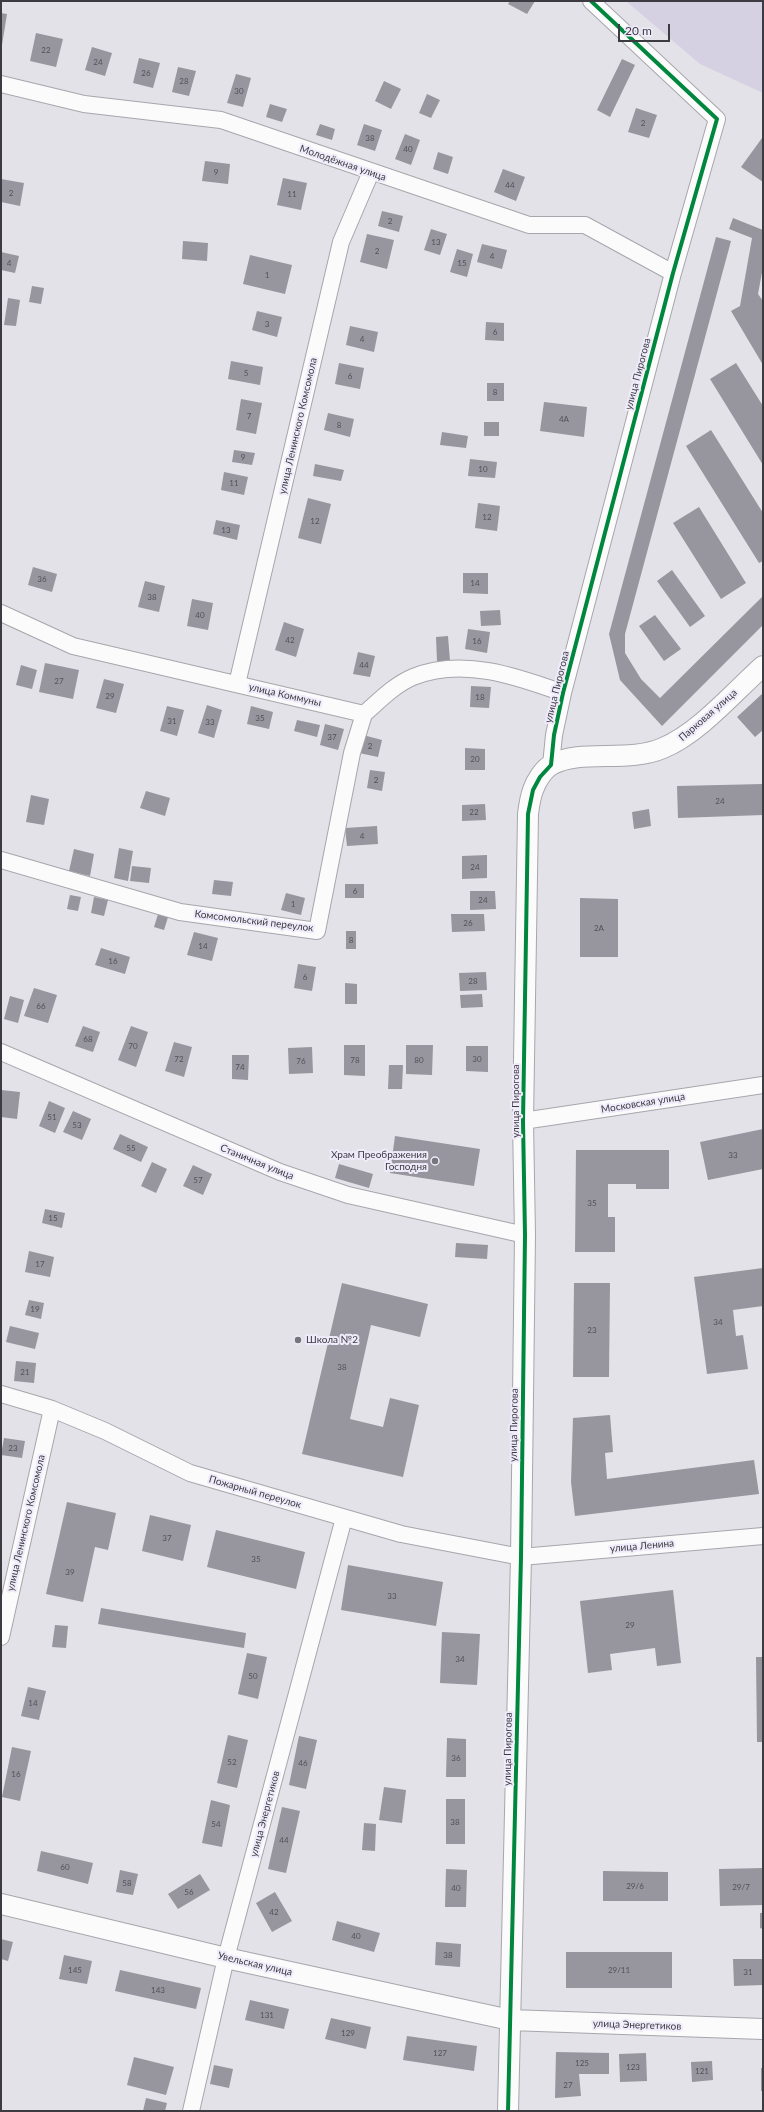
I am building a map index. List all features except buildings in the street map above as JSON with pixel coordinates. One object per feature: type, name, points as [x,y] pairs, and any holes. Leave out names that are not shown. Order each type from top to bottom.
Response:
[{"type":"street","name":"улица Пирогова","points":[[508,2111],[521,1556],[525,1236],[523,1121],[528,814],[533,790],[540,776],[552,764],[554,735],[563,693],[673,273],[717,119],[591,1]]},
{"type":"street","name":"Молодёжная улица","points":[[1,86],[84,104],[221,120],[529,225],[585,224],[673,273]]},
{"type":"street","name":"улица Ленинского Комсомола","points":[[237,684],[341,242],[371,172]]},
{"type":"street","name":"улица Коммуны","points":[[1,613],[73,646],[364,714]]},
{"type":"street","name":"Парковая улица","points":[[552,764],[567,759],[636,756],[662,749],[692,730],[763,666]]},
{"type":"street","points":[[364,714],[393,689],[411,678],[435,670],[468,668],[516,676],[563,693]]},
{"type":"street","name":"Комсомольский переулок","points":[[1,860],[180,912],[317,931],[352,753],[364,714]]},
{"type":"street","name":"Станичная улица","points":[[1,1052],[280,1172],[348,1195],[525,1236]]},
{"type":"street","name":"Московская улица","points":[[523,1121],[763,1085]]},
{"type":"street","name":"Пожарный переулок","points":[[1,1394],[52,1409],[105,1431],[190,1473],[401,1534],[521,1556]]},
{"type":"street","name":"улица Ленинского Комсомола","points":[[1,1636],[52,1409]]},
{"type":"street","name":"улица Энергетиков","points":[[191,2111],[226,1958],[344,1518]]},
{"type":"street","name":"улица Ленина","points":[[521,1556],[763,1536]]},
{"type":"street","name":"Увельская улица","points":[[1,1904],[226,1958],[510,2020]]},
{"type":"street","name":"улица Энергетиков","points":[[510,2020],[763,2029]]},
{"type":"shaded area","points":[[626,1],[763,1],[763,93],[700,64]]},
{"type":"cycle path","points":[[508,2111],[521,1557],[525,1235],[523,1121],[528,814],[533,790],[540,777],[551,765],[554,735],[563,693],[673,273],[717,119],[591,1]]},
{"type":"place","name":"Храм Преображения Господня","points":[[435,1161]]},
{"type":"place","name":"Школа №2","points":[[298,1340]]}]
